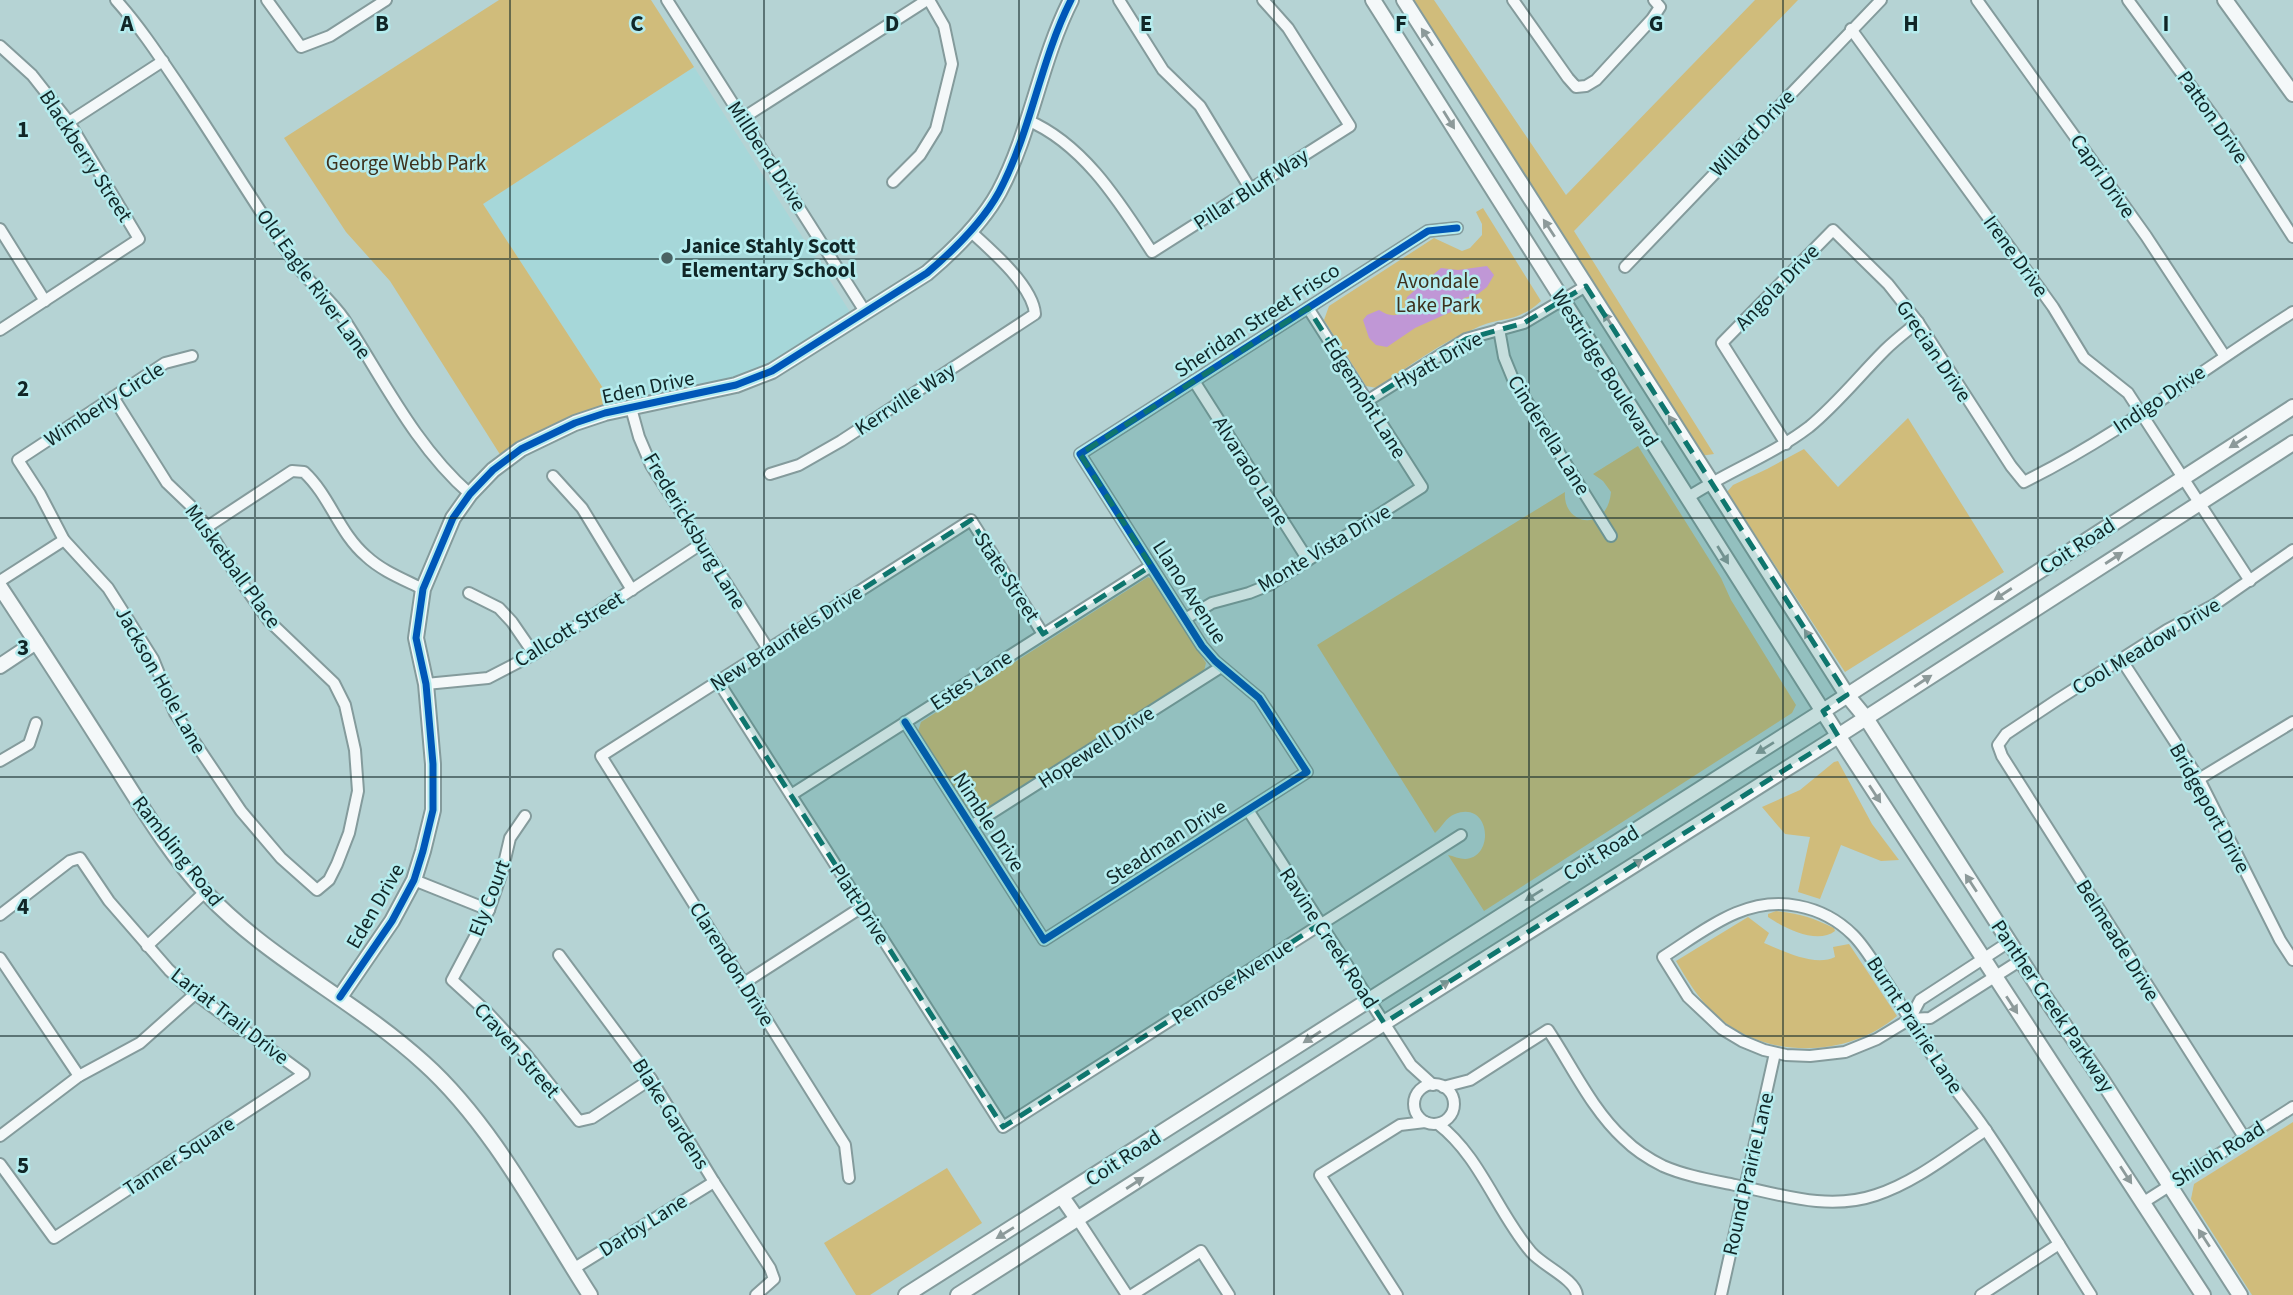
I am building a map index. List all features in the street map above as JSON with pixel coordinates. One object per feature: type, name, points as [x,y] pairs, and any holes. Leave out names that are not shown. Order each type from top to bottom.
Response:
[{"type":"main road","name":"Eden Drive","points":[[340,997],[392,921],[414,880],[423,851],[433,810],[433,764],[426,684],[416,638],[423,589],[447,530],[470,494],[493,470],[521,449],[549,434],[605,413],[699,394],[754,379],[928,273],[970,231],[998,193],[1011,166],[1049,54],[1071,0]]},
{"type":"main road","name":"Westridge Boulevard","points":[[1373,0],[1838,736]]},
{"type":"main road","name":"Westridge Boulevard","points":[[1404,0],[1847,695],[1866,718]]},
{"type":"main road","points":[[2225,0],[2293,94]]},
{"type":"main road","name":"Coit Road","points":[[906,1295],[1823,712],[2293,407]]},
{"type":"main road","name":"Coit Road","points":[[958,1295],[1838,736],[2293,443]]},
{"type":"main road","name":"Rambling Road","points":[[0,587],[155,827],[205,892],[270,950],[340,997],[418,1057],[459,1100],[506,1161],[590,1295]]},
{"type":"main road","points":[[0,666],[36,642]]},
{"type":"main road","name":"Panther Creek Parkway","points":[[1866,718],[2009,942],[2241,1295]]},
{"type":"main road","name":"Panther Creek Parkway","points":[[1838,736],[2203,1295]]},
{"type":"main road","points":[[1062,1197],[1078,1220]]},
{"type":"street","name":"Old Eagle River Lane","points":[[116,0],[138,24],[293,261],[308,282],[341,315],[410,425],[439,464],[470,494]]},
{"type":"street","points":[[267,0],[301,47],[330,36],[386,0]]},
{"type":"street","name":"Millbend Drive","points":[[667,0],[866,313]]},
{"type":"street","points":[[743,118],[928,0],[944,26],[952,64],[936,129],[920,155],[893,182]]},
{"type":"street","points":[[1119,0],[1163,70],[1200,106],[1251,190]]},
{"type":"street","name":"Pillar Bluff Way","points":[[1027,120],[1044,127],[1103,180],[1152,252],[1350,126],[1288,28],[1263,0]]},
{"type":"street","points":[[1513,0],[1576,87],[1586,86],[1596,80],[1652,19],[1657,4]]},
{"type":"street","name":"Willard Drive","points":[[1625,267],[1881,0]]},
{"type":"street","name":"Capri Drive","points":[[1977,0],[2146,236],[2224,355]]},
{"type":"street","name":"Patton Drive","points":[[2128,0],[2234,145],[2293,237]]},
{"type":"street","name":"Irene Drive","points":[[1851,29],[2053,307],[2084,358],[2128,393],[2142,412],[2250,580]]},
{"type":"street","name":"Blackberry Street","points":[[0,46],[32,75],[69,122],[139,239],[45,300]]},
{"type":"street","points":[[69,122],[163,61]]},
{"type":"street","name":"Sheridan Street Frisco","points":[[1080,454],[1428,231],[1457,228]]},
{"type":"street","points":[[0,229],[45,300],[0,330]]},
{"type":"street","name":"Grecian Drive","points":[[1833,230],[1888,284],[1918,321],[2024,482]]},
{"type":"street","name":"Angola Drive","points":[[1786,444],[1722,343],[1833,230]]},
{"type":"street","name":"Kerrville Way","points":[[770,474],[799,465],[841,441],[1035,314],[1027,294],[1008,268],[970,231]]},
{"type":"street","name":"Hyatt Drive","points":[[1367,401],[1466,339],[1524,323],[1586,286]]},
{"type":"street","name":"Edgemont Lane","points":[[1308,308],[1422,487]]},
{"type":"street","name":"Indigo Drive","points":[[2024,482],[2142,412],[2224,355],[2293,312]]},
{"type":"street","points":[[1687,498],[1711,482],[1786,444],[1828,411],[1886,350],[1918,321]]},
{"type":"street","name":"Cinderella Lane","points":[[1499,329],[1504,357],[1513,379],[1611,536]]},
{"type":"street","name":"Wimberly Circle","points":[[18,460],[165,363],[192,356]]},
{"type":"street","name":"Alvarado Lane","points":[[1194,381],[1308,560]]},
{"type":"street","name":"Musketball Place","points":[[113,397],[167,483],[190,505],[207,527],[269,621],[334,683],[345,705],[355,750],[358,791],[349,833],[337,864],[329,880],[317,890]]},
{"type":"street","name":"Fredericksburg Lane","points":[[631,408],[651,465],[768,649]]},
{"type":"street","name":"Llano Avenue","points":[[1080,454],[1205,651],[1259,698],[1307,772]]},
{"type":"street","name":"Jackson Hole Lane","points":[[18,460],[40,494],[64,540],[108,588],[157,666],[179,720],[240,811],[281,858],[317,890]]},
{"type":"street","points":[[207,527],[292,471],[304,472],[317,484],[364,555],[384,570],[423,589]]},
{"type":"street","points":[[553,476],[582,508],[632,590]]},
{"type":"street","name":"Monte Vista Drive","points":[[1185,619],[1217,601],[1261,589],[1422,487]]},
{"type":"street","name":"State Street","points":[[971,520],[1043,634]]},
{"type":"street","name":"New Braunfels Drive","points":[[601,756],[971,520]]},
{"type":"street","points":[[0,581],[64,540]]},
{"type":"street","name":"Callcott Street","points":[[426,684],[488,678],[534,654],[701,544]]},
{"type":"street","name":"Cool Meadow Drive","points":[[1999,742],[2006,734],[2293,550]]},
{"type":"street","name":"Estes Lane","points":[[791,795],[1151,566]]},
{"type":"street","points":[[469,593],[499,608],[534,654]]},
{"type":"street","name":"Bridgeport Drive","points":[[2121,659],[2199,779],[2280,940],[2293,960]]},
{"type":"street","name":"Hopewell Drive","points":[[971,826],[1221,667]]},
{"type":"street","name":"Platt Drive","points":[[718,681],[1003,1127]]},
{"type":"street","name":"Nimble Drive","points":[[905,722],[1044,940]]},
{"type":"street","points":[[2199,779],[2293,722]]},
{"type":"street","points":[[0,761],[29,744],[36,723]]},
{"type":"street","name":"Belmeade Drive","points":[[1999,742],[1998,749],[2002,756],[2245,1137]]},
{"type":"street","name":"Clarendon Drive","points":[[601,756],[845,1145],[849,1178]]},
{"type":"street","name":"Steadman Drive","points":[[1044,940],[1307,772]]},
{"type":"street","name":"Ravine Creek Road","points":[[1248,810],[1411,1065],[1438,1086]]},
{"type":"street","name":"Ely Court","points":[[452,980],[489,910],[510,838],[525,816]]},
{"type":"street","name":"Penrose Avenue","points":[[1003,1127],[1461,835]]},
{"type":"street","name":"Lariat Trail Drive","points":[[0,915],[70,861],[80,858],[109,901],[195,994],[304,1074]]},
{"type":"street","points":[[414,880],[489,910]]},
{"type":"street","points":[[148,946],[205,892]]},
{"type":"street","name":"Burnt Prairie Lane","points":[[1775,1053],[1742,1041],[1713,1022],[1688,997],[1662,957],[1739,911],[1770,904],[1801,906],[1830,917],[1854,936],[1947,1078],[1986,1130],[2091,1295]]},
{"type":"street","points":[[744,983],[862,907]]},
{"type":"street","points":[[1910,1019],[1920,1000],[2009,942]]},
{"type":"street","name":"Blake Gardens","points":[[559,956],[651,1079],[771,1268],[774,1279],[757,1295]]},
{"type":"street","points":[[0,958],[79,1076]]},
{"type":"street","points":[[1775,1053],[1810,1056],[1845,1052],[1877,1039],[1910,1019],[1930,1018],[2021,960]]},
{"type":"street","name":"Craven Street","points":[[452,980],[487,1012],[525,1053],[579,1121],[592,1118],[651,1079]]},
{"type":"street","points":[[0,1136],[79,1076],[139,1043],[195,994]]},
{"type":"street","points":[[1400,1125],[1424,1088],[1470,1080],[1548,1030],[1607,1120],[1632,1146],[1652,1160],[1674,1170],[1745,1187],[1813,1201],[1863,1199],[1899,1185],[1986,1130]]},
{"type":"street","name":"Round Prairie Lane","points":[[1721,1295],[1775,1053]]},
{"type":"street","name":"Ravine Creek Road","points":[[1411,1065],[1416,1100]]},
{"type":"street","name":"Tanner Square","points":[[0,1164],[54,1238],[304,1074]]},
{"type":"street","points":[[1438,1124],[1448,1119],[1470,1080]]},
{"type":"street","points":[[1438,1086],[1451,1094],[1456,1139]]},
{"type":"street","points":[[1416,1100],[1418,1115],[1425,1122]]},
{"type":"street","name":"Shiloh Road","points":[[2144,1202],[2293,1107]]},
{"type":"street","points":[[1397,1295],[1320,1175],[1400,1125],[1425,1122],[1438,1124],[1456,1139],[1526,1246],[1544,1265],[1570,1281],[1576,1291]]},
{"type":"street","name":"Darby Lane","points":[[573,1269],[714,1182]]},
{"type":"street","points":[[1078,1220],[1127,1295]]},
{"type":"street","points":[[1982,1295],[2059,1244]]},
{"type":"street","points":[[1132,1295],[1201,1251],[1229,1295]]},
{"type":"highlighted area","points":[[1586,286],[1847,695],[1823,711],[1838,736],[1384,1023],[1320,924],[1003,1127],[718,681],[971,520],[1043,634],[1151,566],[1080,454],[1308,308],[1367,401],[1466,339],[1524,323]]},
{"type":"shaded area","name":"Janice Stahly Scott Elementary School","points":[[694,67],[850,312],[772,363],[737,377],[614,405],[483,204]]},
{"type":"shaded area","points":[[1487,266],[1494,275],[1487,287],[1478,294],[1464,298],[1455,310],[1415,328],[1387,347],[1376,345],[1369,338],[1363,320],[1367,315],[1379,310],[1392,315],[1404,312],[1407,297],[1441,268],[1458,270]]},
{"type":"green space","name":"George Webb Park","points":[[499,0],[651,0],[694,67],[483,204],[614,405],[555,424],[501,456],[390,281],[346,232],[284,138]]},
{"type":"green space","points":[[1411,0],[1434,0],[1566,195],[1755,0],[1798,0],[1574,231],[1714,454],[1700,456]]},
{"type":"green space","name":"Avondale Lake Park","points":[[1483,208],[1541,301],[1524,313],[1485,324],[1463,334],[1425,355],[1377,388],[1366,386],[1324,320],[1329,306],[1434,238],[1462,251],[1470,248],[1482,235],[1482,224],[1476,212]]},
{"type":"green space","points":[[1908,418],[2004,572],[1845,672],[1727,492],[1733,485],[1804,449],[1838,487]]},
{"type":"green space","points":[[1638,446],[1721,578],[1731,600],[1796,705],[1792,713],[1484,911],[1448,855],[1465,859],[1475,856],[1485,841],[1482,822],[1476,815],[1467,812],[1455,814],[1435,833],[1317,645],[1565,492],[1570,512],[1577,518],[1594,519],[1602,514],[1608,505],[1611,492],[1603,481],[1593,474]]},
{"type":"green space","points":[[1148,577],[1153,580],[1206,663],[1204,671],[978,814],[970,811],[918,731],[921,722]]},
{"type":"green space","points":[[1838,761],[1872,824],[1899,860],[1881,861],[1841,845],[1820,899],[1798,892],[1810,837],[1785,834],[1762,807],[1800,790]]},
{"type":"green space","points":[[1776,911],[1813,919],[1834,928],[1835,931],[1819,936],[1801,933],[1768,917],[1768,914]]},
{"type":"green space","points":[[1748,917],[1769,933],[1764,943],[1799,957],[1827,960],[1835,957],[1833,947],[1849,944],[1897,1016],[1877,1030],[1854,1040],[1805,1048],[1780,1046],[1756,1039],[1734,1028],[1703,1001],[1676,961]]},
{"type":"green space","points":[[2293,1122],[2293,1295],[2252,1295],[2191,1199],[2194,1184]]},
{"type":"green space","points":[[947,1168],[982,1223],[870,1295],[856,1295],[824,1243]]},
{"type":"cycle path","points":[[340,997],[392,921],[414,880],[423,851],[433,810],[433,764],[426,684],[416,638],[423,589],[453,518],[470,494],[493,470],[521,449],[575,423],[605,413],[736,385],[772,371],[927,273],[967,236],[999,192],[1010,169],[1051,47],[1071,0]]},
{"type":"cycle path","points":[[905,722],[1044,940],[1307,772],[1259,698],[1215,661],[1202,646],[1080,454],[1428,231],[1457,228]]},
{"type":"place","name":"Janice Stahly Scott Elementary School","points":[[667,258]]}]
